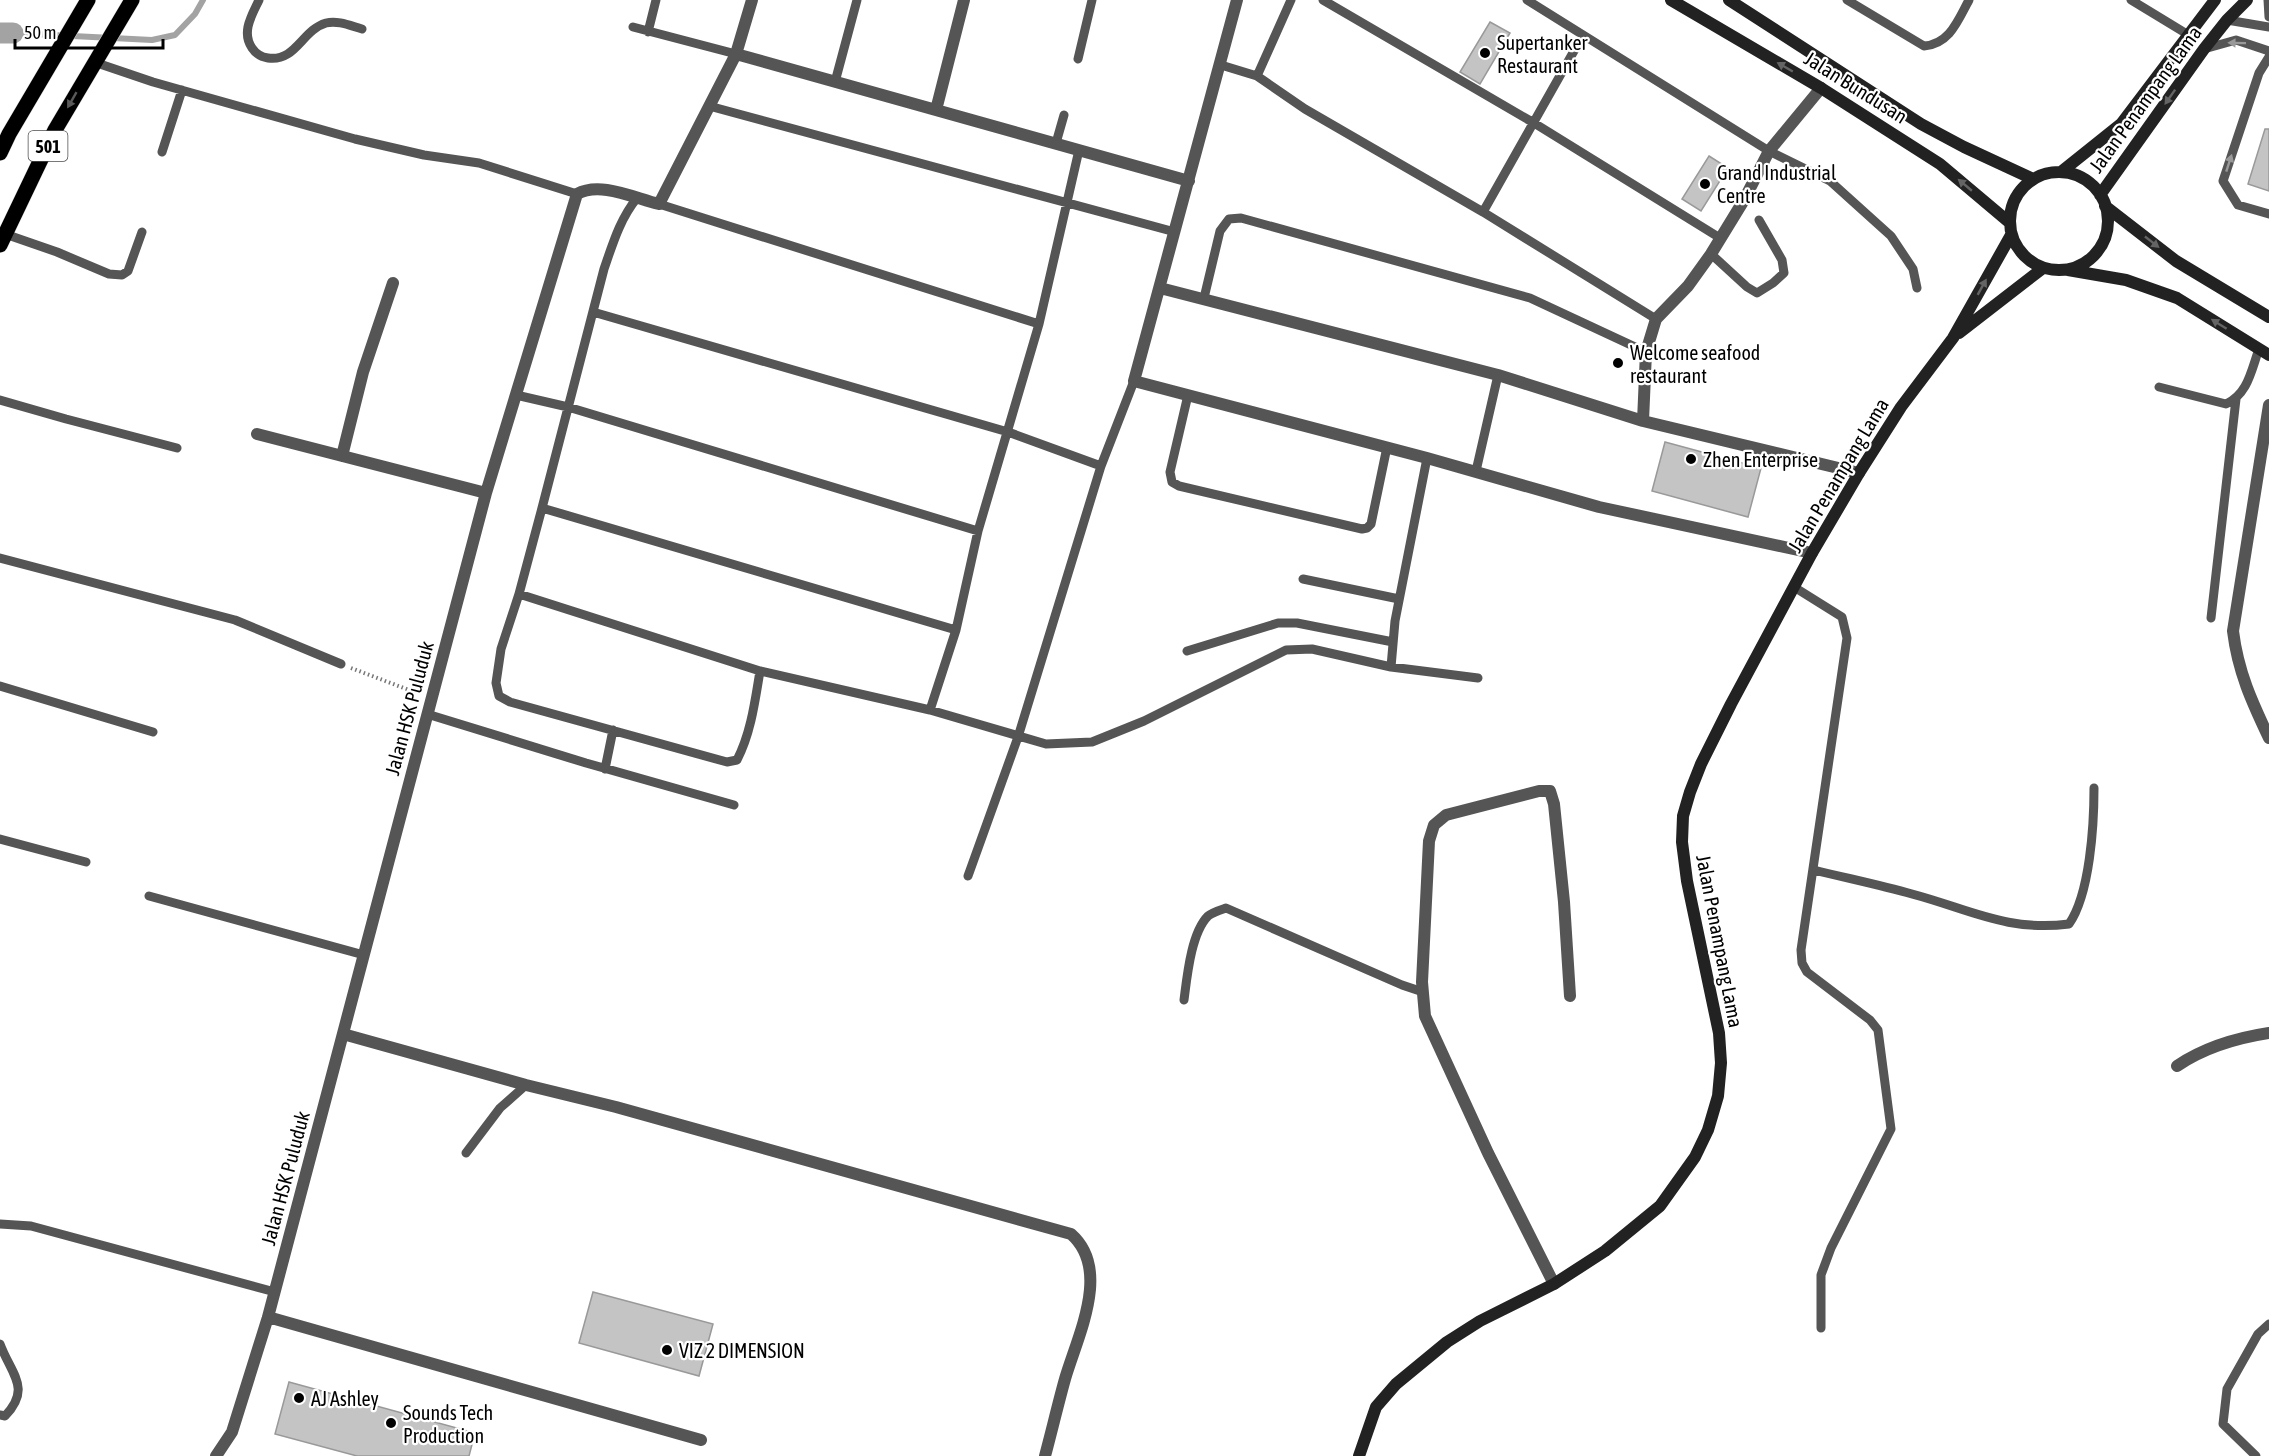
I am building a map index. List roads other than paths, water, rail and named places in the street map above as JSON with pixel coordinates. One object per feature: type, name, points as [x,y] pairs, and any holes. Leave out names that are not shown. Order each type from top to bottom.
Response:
[{"type":"main road","name":"501","points":[[2,240],[56,130],[132,0]]},
{"type":"main road","name":"Jalan Bundusan","points":[[1671,0],[1821,88],[1940,164],[2011,229]]},
{"type":"main road","name":"Jalan Bundusan","points":[[1729,0],[1921,124],[1964,147],[2033,178]]},
{"type":"main road","name":"Jalan Penampang Lama","points":[[2061,172],[2121,124],[2215,0]]},
{"type":"main road","name":"Jalan Penampang Lama","points":[[2103,201],[2204,50],[2227,20],[2247,0]]},
{"type":"main road","name":"501","points":[[0,153],[85,4]]},
{"type":"main road","points":[[2202,16],[2227,20]]},
{"type":"main road","points":[[2264,352],[2177,298],[2126,280],[2043,268],[2029,261],[2018,249],[2011,229],[2011,210],[2015,197],[2033,178],[2047,173],[2061,172],[2077,175],[2090,183],[2103,201],[2176,261],[2269,317]]},
{"type":"main road","points":[[2065,270],[2079,266],[2100,248],[2106,235],[2108,220],[2103,201]]},
{"type":"main road","name":"Jalan Penampang Lama","points":[[1359,1456],[1376,1407],[1396,1384],[1447,1342],[1480,1321],[1554,1284],[1605,1251],[1660,1206],[1695,1157],[1708,1130],[1718,1096],[1721,1064],[1719,1033],[1687,881],[1682,842],[1683,816],[1701,764],[1812,553],[1859,472],[1901,407],[1953,338],[2011,229]]},
{"type":"main road","name":"Jalan Penampang Lama","points":[[1953,338],[2043,268]]},
{"type":"street","points":[[577,194],[586,189],[599,188],[659,204],[736,54],[752,0]]},
{"type":"street","points":[[936,110],[964,0]]},
{"type":"street","points":[[1237,0],[1134,381],[1476,471],[1599,507],[1812,553]]},
{"type":"street","points":[[736,54],[1189,181]]},
{"type":"street","points":[[1643,421],[1646,352],[1656,319],[1688,286],[1711,254],[1744,200],[1769,151],[1821,88]]},
{"type":"street","name":"Jalan HSK Puluduk","points":[[216,1456],[232,1432],[268,1317],[486,493],[577,194]]},
{"type":"street","points":[[342,456],[363,372],[393,283]]},
{"type":"street","points":[[1160,288],[1498,375],[1643,421],[1859,472]]},
{"type":"street","points":[[2269,405],[2233,631],[2241,673],[2269,738]]},
{"type":"street","points":[[257,435],[486,493]]},
{"type":"street","points":[[1554,1284],[1488,1153],[1425,1016],[1422,982],[1429,841],[1434,825],[1446,815],[1539,791],[1550,791],[1554,804],[1564,902],[1570,996]]},
{"type":"street","points":[[2177,1066],[2195,1053],[2220,1044],[2269,1033]]},
{"type":"street","points":[[343,1034],[526,1085],[616,1107],[1071,1234],[1079,1241],[1086,1254],[1091,1280],[1088,1307],[1065,1380],[1045,1456]]},
{"type":"street","points":[[268,1317],[701,1440]]},
{"type":"lane","points":[[259,0],[247,28],[252,48],[261,57],[273,58],[289,55],[313,29],[327,23],[340,22],[362,29]]},
{"type":"lane","points":[[648,32],[657,0]]},
{"type":"lane","points":[[835,82],[856,0]]},
{"type":"lane","points":[[1078,59],[1092,0]]},
{"type":"lane","points":[[1257,76],[1291,0]]},
{"type":"lane","points":[[1323,0],[1533,123],[1720,238]]},
{"type":"lane","points":[[1527,0],[1769,151],[1830,182],[1891,236],[1914,269],[1917,288]]},
{"type":"lane","points":[[1847,0],[1924,46],[1934,45],[1944,40],[1969,0]]},
{"type":"lane","points":[[2132,0],[2187,34]]},
{"type":"lane","points":[[2268,0],[2269,17]]},
{"type":"lane","points":[[2227,20],[2269,27]]},
{"type":"lane","points":[[633,27],[736,54]]},
{"type":"lane","points":[[1483,212],[1583,34]]},
{"type":"lane","points":[[2204,50],[2236,40],[2269,51]]},
{"type":"lane","points":[[98,56],[182,90],[389,148],[479,163],[577,194]]},
{"type":"lane","points":[[2269,57],[2259,74],[2223,181],[2238,205],[2269,214]]},
{"type":"lane","points":[[1221,65],[1257,76],[1305,109],[1483,212],[1656,319]]},
{"type":"lane","points":[[162,152],[182,90]]},
{"type":"lane","points":[[709,106],[1175,232]]},
{"type":"lane","points":[[1056,144],[1064,115]]},
{"type":"lane","points":[[930,710],[956,630],[978,531],[1039,324],[1079,150]]},
{"type":"lane","points":[[637,198],[627,210],[617,230],[593,312],[519,594],[501,648],[496,683],[499,696],[510,702],[727,762],[737,760],[742,750],[753,713],[760,671]]},
{"type":"lane","points":[[659,204],[1039,324]]},
{"type":"lane","points":[[1204,298],[1220,231],[1229,219],[1242,218],[1530,298],[1646,352]]},
{"type":"lane","points":[[1711,254],[1756,293],[1773,283],[1784,273],[1782,260],[1759,220]]},
{"type":"lane","points":[[2,240],[57,252],[109,274],[122,275],[128,272],[142,232]]},
{"type":"lane","points":[[593,312],[1008,432],[1101,466]]},
{"type":"lane","points":[[2159,387],[2226,404],[2236,399],[2245,389],[2264,352]]},
{"type":"lane","points":[[1476,471],[1498,375]]},
{"type":"lane","points":[[968,876],[1018,736],[1101,466],[1134,381]]},
{"type":"lane","points":[[516,395],[568,406],[978,531]]},
{"type":"lane","points":[[1188,395],[1170,472],[1172,482],[1179,486],[1362,529],[1371,524],[1387,447]]},
{"type":"lane","points":[[2211,618],[2236,399]]},
{"type":"lane","points":[[0,400],[177,448]]},
{"type":"lane","points":[[1391,667],[1399,599],[1427,458]]},
{"type":"lane","points":[[542,508],[956,630]]},
{"type":"lane","points":[[0,558],[235,620],[341,664]]},
{"type":"lane","points":[[1303,579],[1399,599]]},
{"type":"lane","points":[[1794,587],[1842,617],[1847,638],[1801,950],[1802,963],[1807,972],[1870,1020],[1878,1030],[1891,1129],[1831,1248],[1821,1275],[1821,1328]]},
{"type":"lane","points":[[519,594],[760,671],[930,710],[1046,744],[1092,742],[1144,721],[1286,650],[1312,649],[1391,667],[1478,678]]},
{"type":"lane","points":[[1187,651],[1278,623],[1297,623],[1393,642]]},
{"type":"lane","points":[[0,686],[153,732]]},
{"type":"lane","points":[[427,714],[605,769],[734,805]]},
{"type":"lane","points":[[605,769],[613,730]]},
{"type":"lane","points":[[1814,870],[1914,894],[1987,919],[2016,924],[2056,926],[2069,924],[2077,913],[2086,873],[2094,822],[2094,788]]},
{"type":"lane","points":[[0,839],[86,862]]},
{"type":"lane","points":[[149,896],[364,955]]},
{"type":"lane","points":[[1184,1000],[1189,961],[1202,925],[1209,915],[1226,908],[1423,992]]},
{"type":"lane","points":[[466,1153],[500,1108],[526,1085]]},
{"type":"lane","points":[[0,1224],[31,1226],[275,1292]]},
{"type":"lane","points":[[2256,1456],[2223,1424],[2226,1389],[2258,1335],[2269,1324]]},
{"type":"lane","points":[[0,1344],[19,1386],[17,1404],[5,1416],[0,1415]]},
{"type":"waterway","points":[[13,33],[152,40],[175,35],[195,14],[203,0]]},
{"type":"waterway","points":[[0,33],[13,33]]},
{"type":"place","name":"Supertanker Restaurant","points":[[1485,53]]},
{"type":"place","name":"Grand Industrial Centre","points":[[1705,184]]},
{"type":"place","name":"Welcome seafood restaurant","points":[[1618,363]]},
{"type":"place","name":"Zhen Enterprise","points":[[1691,459]]},
{"type":"place","name":"VIZ 2 DIMENSION","points":[[667,1350]]},
{"type":"place","name":"AJ Ashley","points":[[299,1398]]},
{"type":"place","name":"Sounds Tech Production","points":[[391,1423]]}]
